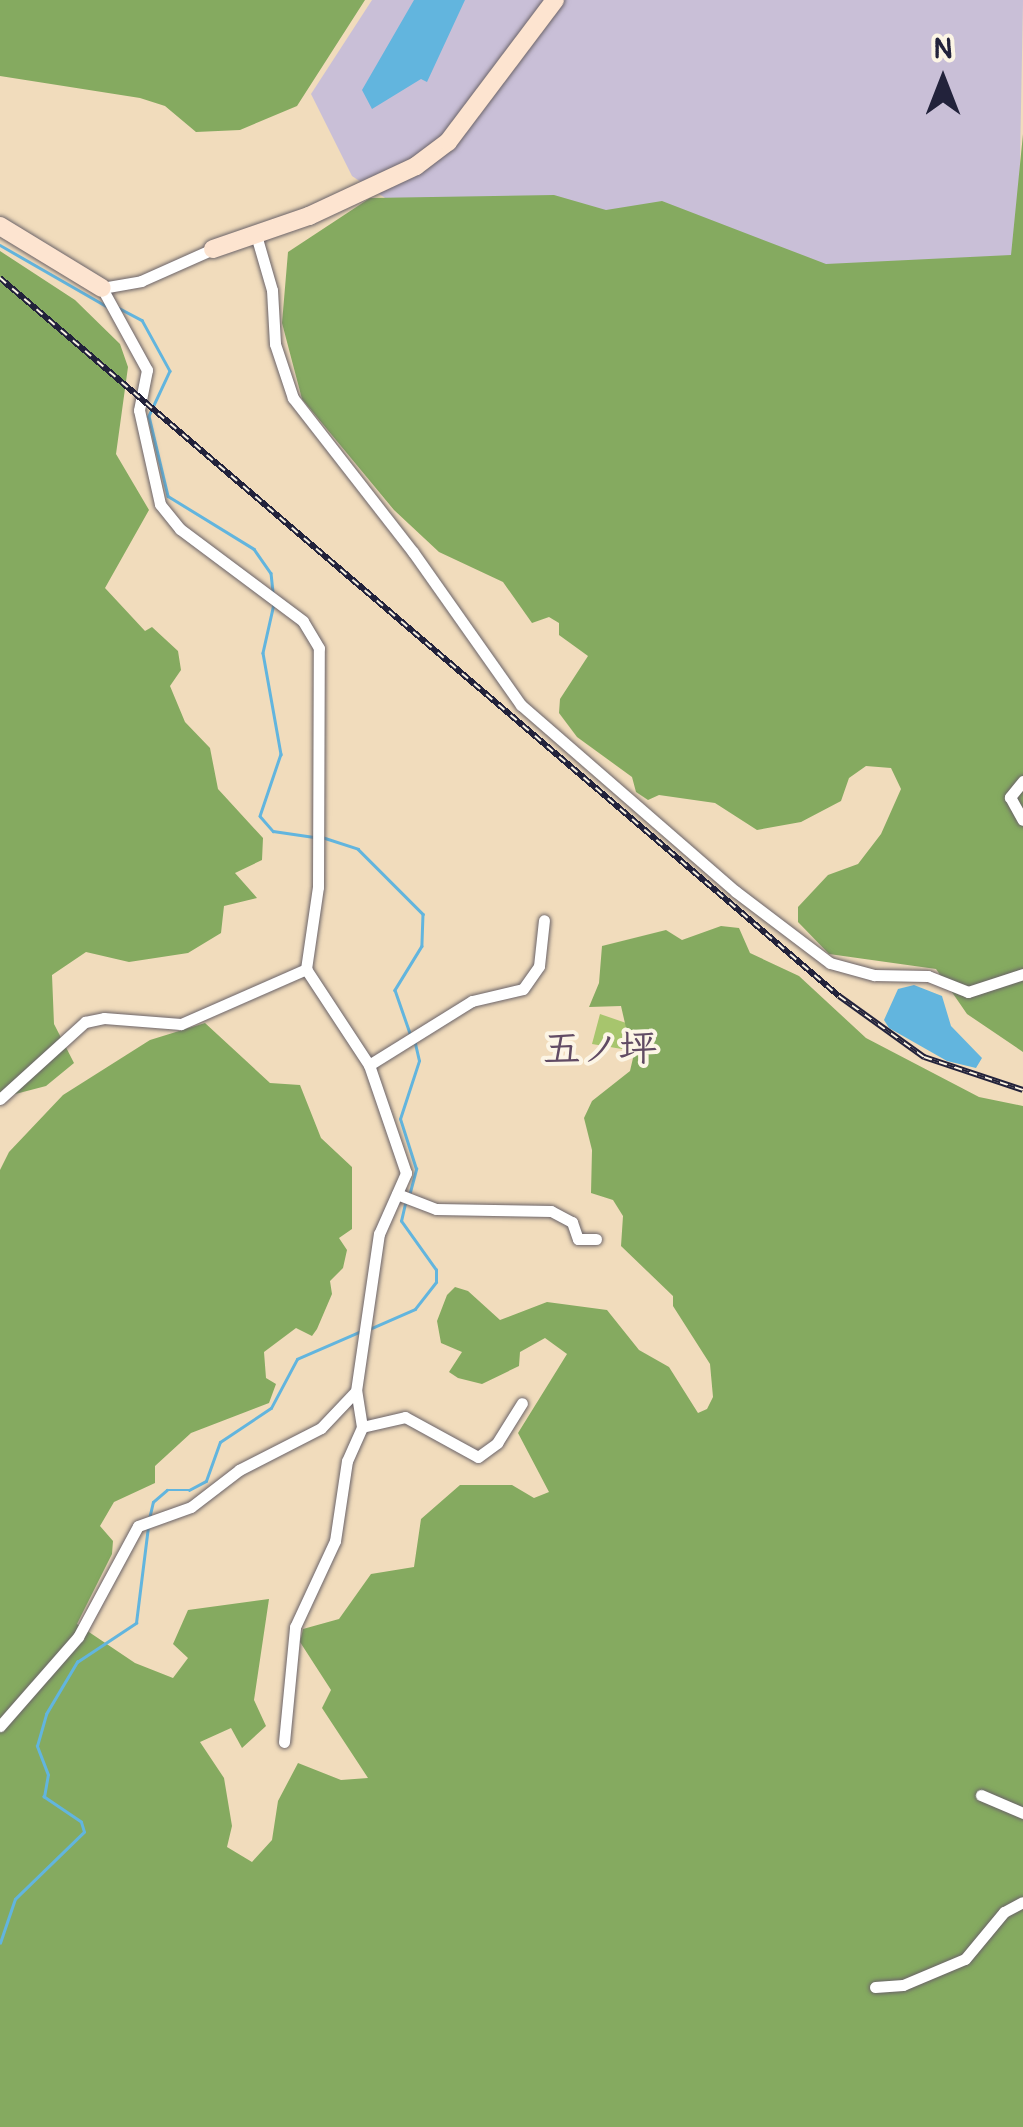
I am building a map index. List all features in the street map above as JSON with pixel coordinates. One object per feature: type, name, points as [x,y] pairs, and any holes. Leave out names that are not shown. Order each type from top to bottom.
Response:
[{"type":"street","points":[[104,292],[256,235],[416,166],[448,142],[555,0]]},
{"type":"street","points":[[0,226],[104,292],[147,370],[140,410],[160,504],[180,529],[303,620],[320,648],[318,888],[306,969],[369,1065],[406,1162],[398,1194],[379,1234],[356,1391],[362,1427],[346,1461],[328,1561],[302,1600],[295,1627],[284,1742]]},
{"type":"street","points":[[256,235],[272,290],[275,344],[293,398],[432,577],[505,690],[810,952],[851,971],[913,976],[968,992],[1023,974]]},
{"type":"street","points":[[1023,781],[1010,797],[1023,820]]},
{"type":"street","points":[[369,1065],[472,1001],[524,990],[539,966],[544,920]]},
{"type":"street","points":[[0,1099],[85,1022],[104,1018],[153,1026],[181,1024],[306,969]]},
{"type":"street","points":[[398,1194],[436,1209],[551,1211],[572,1222],[578,1239],[596,1239]]},
{"type":"street","points":[[0,1726],[78,1637],[138,1526],[191,1507],[239,1470],[320,1428],[356,1391]]},
{"type":"street","points":[[362,1427],[405,1417],[478,1457],[496,1443],[522,1403]]},
{"type":"street","points":[[981,1795],[1023,1812]]},
{"type":"street","points":[[875,1987],[903,1985],[965,1960],[1004,1912],[1023,1902]]},
{"type":"shaded area","points":[[372,0],[1023,0],[1018,268],[830,275],[450,241],[352,176],[311,94]]},
{"type":"green space","points":[[0,0],[365,0],[297,106],[240,130],[196,132],[165,106],[140,98],[0,76]]},
{"type":"green space","points":[[1023,134],[1023,1052],[967,1014],[936,969],[829,954],[798,922],[798,907],[828,875],[858,864],[881,834],[901,789],[891,768],[866,766],[849,778],[841,801],[801,822],[757,830],[715,803],[659,795],[648,800],[636,792],[632,777],[577,737],[559,713],[560,699],[588,656],[559,635],[559,623],[549,617],[532,623],[503,582],[439,552],[394,510],[302,399],[282,323],[288,252],[370,198],[554,195],[606,210],[662,201],[826,264],[1011,255]]},
{"type":"green space","points":[[0,251],[75,300],[120,344],[128,367],[116,454],[149,510],[105,588],[145,631],[152,627],[178,651],[181,670],[170,686],[185,722],[210,748],[218,789],[263,838],[262,860],[235,873],[257,898],[224,906],[221,933],[188,953],[129,962],[86,952],[52,975],[54,1024],[74,1063],[46,1086],[0,1098]]},
{"type":"green space","points":[[721,926],[739,928],[750,953],[799,976],[866,1038],[979,1097],[1023,1106],[1023,2127],[0,2127],[0,1170],[9,1152],[63,1095],[150,1040],[205,1023],[270,1083],[300,1085],[321,1138],[352,1167],[352,1229],[339,1238],[347,1250],[343,1268],[330,1281],[332,1294],[317,1329],[312,1336],[296,1328],[264,1352],[266,1378],[276,1384],[269,1403],[191,1433],[155,1466],[155,1483],[114,1502],[100,1526],[113,1541],[112,1554],[77,1624],[135,1663],[173,1678],[188,1658],[173,1644],[188,1610],[269,1599],[254,1700],[266,1726],[242,1748],[231,1728],[200,1742],[224,1778],[232,1826],[227,1847],[252,1862],[272,1840],[278,1801],[298,1763],[341,1780],[368,1778],[322,1708],[331,1690],[300,1642],[303,1629],[339,1619],[371,1574],[414,1567],[421,1519],[460,1485],[512,1485],[534,1498],[549,1492],[518,1433],[567,1354],[545,1338],[520,1352],[519,1366],[482,1384],[458,1378],[449,1372],[462,1352],[441,1343],[437,1321],[447,1295],[455,1287],[468,1291],[500,1320],[547,1302],[607,1310],[639,1350],[669,1367],[698,1413],[707,1409],[713,1397],[710,1364],[673,1306],[673,1296],[621,1246],[623,1216],[613,1200],[591,1193],[592,1150],[584,1118],[592,1101],[630,1071],[633,1058],[621,1006],[589,1007],[599,983],[602,946],[666,930],[682,940]]},
{"type":"green space","points":[[600,1014],[629,1024],[628,1050],[592,1044]]},
{"type":"water","points":[[414,0],[465,0],[427,82],[421,79],[372,109],[362,90]]},
{"type":"water","points":[[914,985],[942,996],[951,1026],[982,1058],[976,1068],[947,1061],[889,1028],[884,1020],[898,989]]},
{"type":"waterway","points":[[0,245],[106,306]]},
{"type":"waterway","points":[[119,308],[142,320],[170,371],[149,416],[168,496],[254,549],[271,573],[273,591]]},
{"type":"waterway","points":[[274,604],[263,653],[281,754],[260,816],[273,831],[314,837]]},
{"type":"waterway","points":[[322,837],[358,849],[423,914],[422,946],[395,990],[410,1033]]},
{"type":"waterway","points":[[410,1192],[416,1169],[400,1119],[419,1061],[414,1040]]},
{"type":"waterway","points":[[372,1328],[415,1309],[436,1282],[436,1270],[401,1221],[405,1204]]},
{"type":"waterway","points":[[149,1519],[153,1502],[167,1490],[189,1490],[206,1481],[220,1442],[271,1408],[297,1359],[359,1332]]},
{"type":"waterway","points":[[0,1943],[15,1899],[84,1832],[81,1822],[44,1797],[48,1775],[37,1746],[46,1714],[77,1662],[136,1623],[148,1527]]},
{"type":"railway","points":[[0,278],[839,996],[924,1057],[1023,1090]]},
{"type":"district","name":"五ノ坪","points":[[600,1050]]}]
